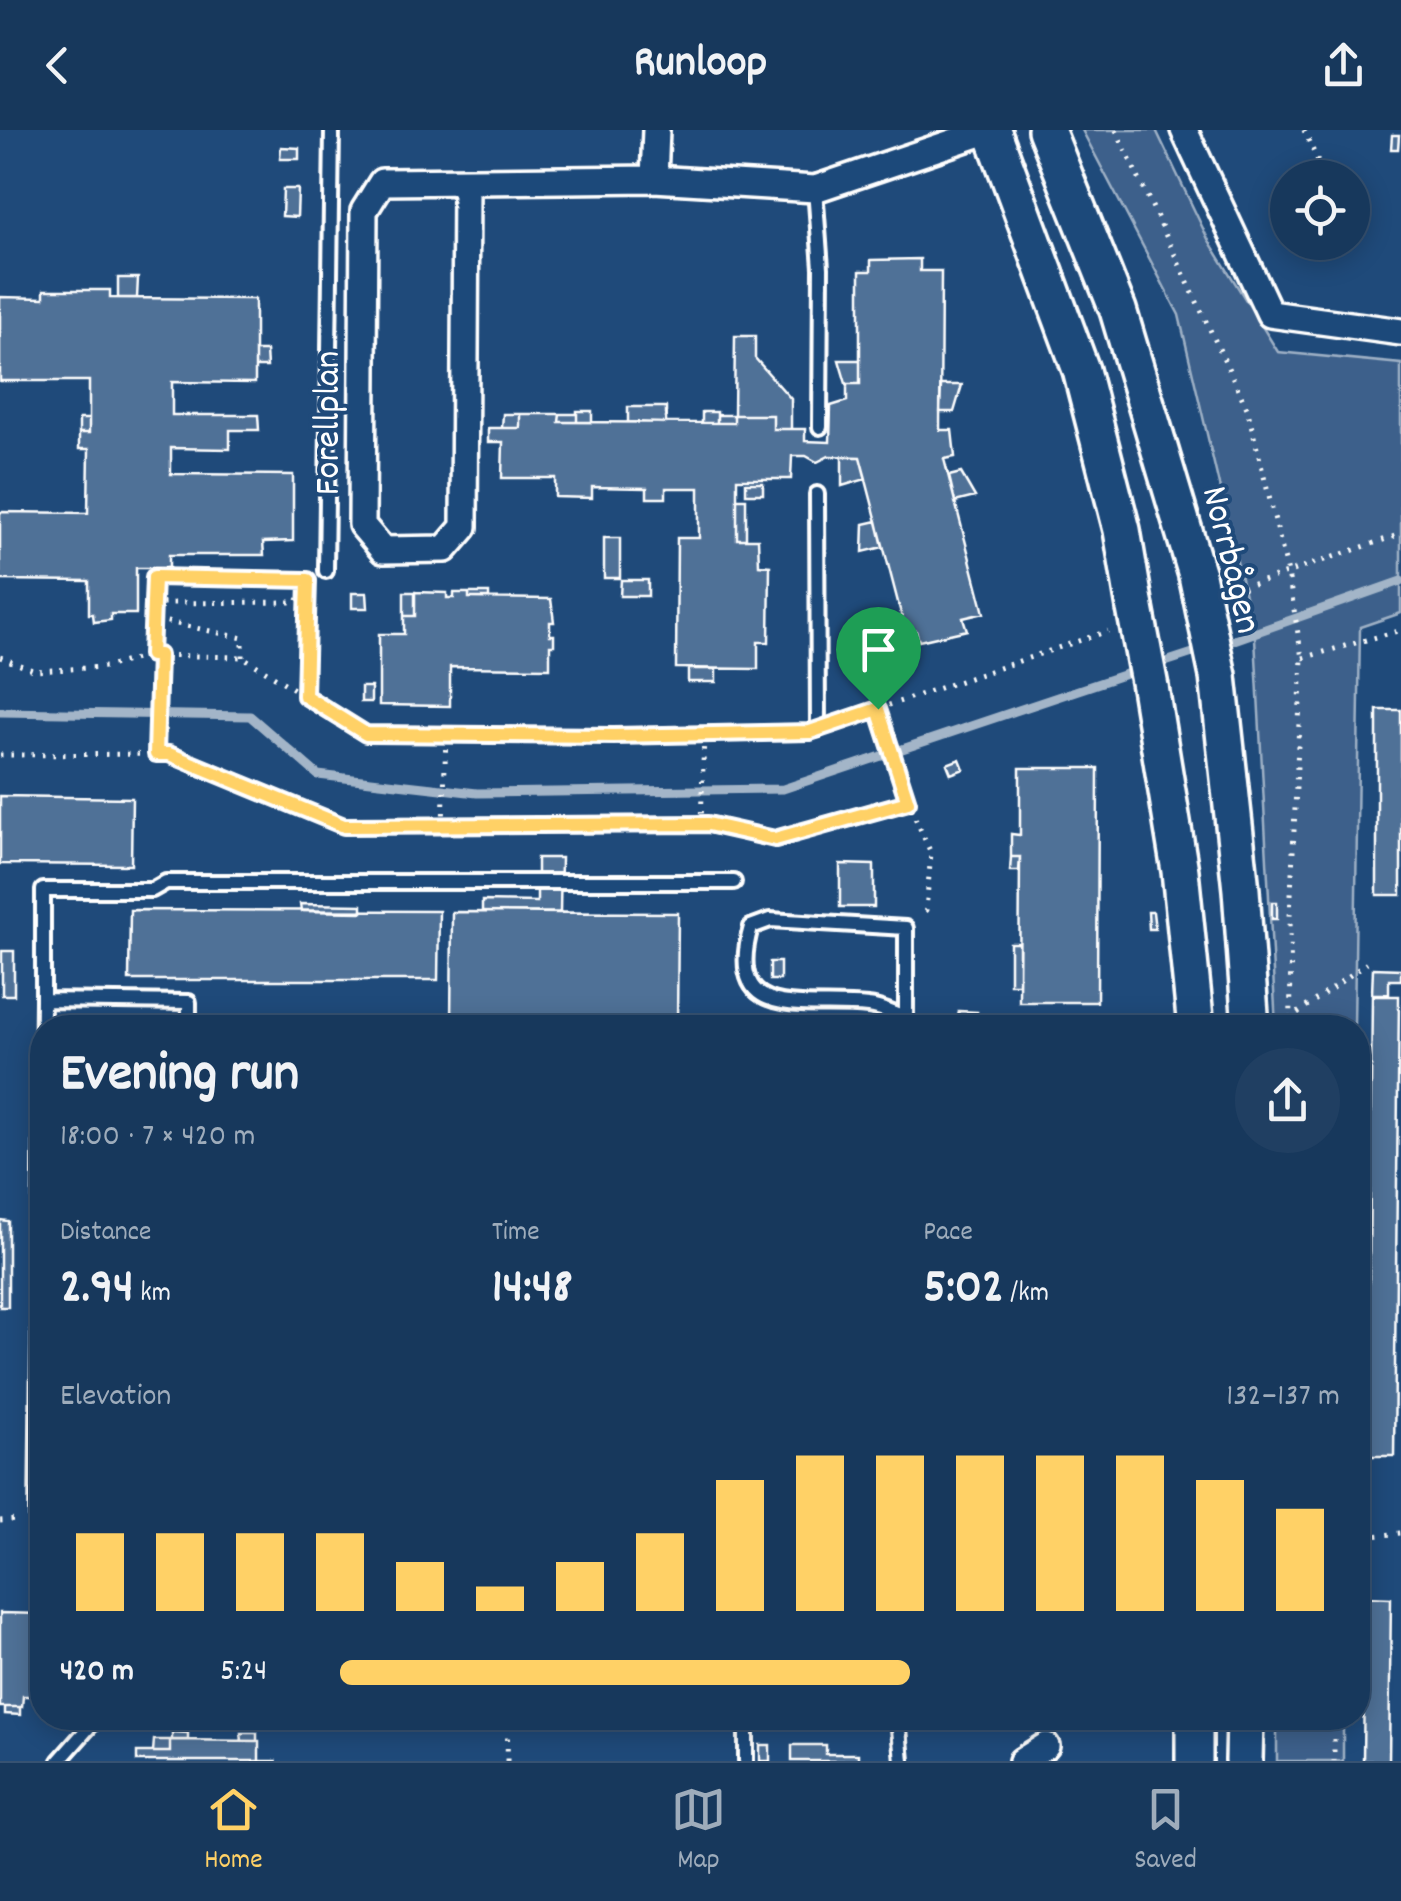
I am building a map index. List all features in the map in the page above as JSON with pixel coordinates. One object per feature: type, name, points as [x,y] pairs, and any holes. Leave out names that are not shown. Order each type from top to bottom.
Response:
[{"type":"street","points":[[654,180],[656,130]]},
{"type":"street","points":[[991,130],[1080,370],[1122,530],[1124,619],[1150,687],[1180,871],[1193,1015]]},
{"type":"street","name":"Forellplan","points":[[466,183],[464,526],[444,549],[383,550],[362,525],[364,211],[382,182],[654,180],[815,188],[991,130]]},
{"type":"street","name":"Norrbågen","points":[[1046,130],[1118,310],[1212,584],[1218,676],[1242,890],[1249,1015]]},
{"type":"street","points":[[1184,130],[1270,314],[1401,332]]},
{"type":"street","points":[[1194,1730],[1194,1761]]},
{"type":"street","points":[[1244,1761],[1245,1730]]},
{"type":"street","points":[[1022,1761],[1046,1746]]},
{"type":"lane","points":[[326,570],[332,130]]},
{"type":"lane","points":[[815,188],[820,268],[820,427]]},
{"type":"lane","points":[[817,494],[818,729]]},
{"type":"lane","points":[[43,1015],[44,890],[152,890],[166,882],[734,882]]},
{"type":"lane","points":[[890,1015],[874,1006],[773,1001],[750,987],[744,972],[751,928],[770,920],[906,928],[905,1015]]},
{"type":"lane","points":[[43,1000],[189,1002],[189,1015]]},
{"type":"lane","points":[[59,1761],[86,1730]]},
{"type":"lane","points":[[746,1730],[746,1761]]},
{"type":"lane","points":[[899,1730],[902,1761]]},
{"type":"path","points":[[1116,130],[1247,408],[1288,573],[1302,658],[1290,916],[1291,1015]]},
{"type":"path","points":[[1304,130],[1317,160]]},
{"type":"path","points":[[1212,584],[1288,573],[1401,534]]},
{"type":"path","points":[[156,754],[154,577],[308,580]]},
{"type":"path","points":[[243,657],[243,638],[158,620],[159,603],[297,602],[308,580]]},
{"type":"path","points":[[305,696],[308,580]]},
{"type":"path","points":[[0,660],[35,671],[105,667],[155,655],[243,657],[366,734],[704,736],[818,729],[1124,619]]},
{"type":"path","points":[[1302,658],[1401,630]]},
{"type":"path","points":[[878,709],[908,802],[931,853],[926,910],[906,928]]},
{"type":"path","points":[[443,825],[446,736]]},
{"type":"path","points":[[701,824],[704,736]]},
{"type":"path","points":[[0,756],[169,754],[344,826],[701,824],[775,839],[908,802]]},
{"type":"path","points":[[1370,1537],[1401,1533]]},
{"type":"path","points":[[508,1730],[508,1761]]},
{"type":"path","points":[[1334,1730],[1334,1761]]},
{"type":"shaded area","points":[[1082,130],[1156,130],[1208,239],[1278,352],[1401,364],[1401,613],[1360,627],[1354,1015],[1275,1015],[1255,638],[1179,315]]},
{"type":"shaded area","points":[[1277,1730],[1343,1730],[1343,1761],[1277,1761]]},
{"type":"building","points":[[1392,135],[1399,135],[1398,149],[1391,149]]},
{"type":"building","points":[[281,147],[299,148],[299,159],[280,159]]},
{"type":"building","points":[[283,189],[298,189],[297,217],[282,216]]},
{"type":"building","points":[[920,259],[920,271],[941,271],[940,430],[952,430],[955,457],[944,459],[984,613],[963,618],[967,630],[919,641],[916,631],[906,633],[860,457],[829,456],[817,462],[806,456],[792,456],[791,479],[737,479],[737,539],[758,539],[759,565],[770,566],[769,642],[758,642],[758,669],[676,668],[677,538],[699,538],[699,488],[666,488],[666,498],[647,498],[647,488],[592,487],[592,498],[555,497],[555,478],[502,478],[503,442],[488,442],[488,428],[520,428],[520,414],[560,414],[559,422],[734,423],[734,415],[773,415],[773,429],[805,429],[805,441],[830,442],[831,406],[847,401],[847,384],[860,384],[860,271],[871,271],[871,260]]},
{"type":"building","points":[[118,278],[138,278],[137,298],[118,298]]},
{"type":"building","points":[[44,290],[110,290],[110,298],[255,299],[255,383],[172,382],[172,415],[258,415],[259,430],[230,430],[230,449],[171,448],[171,474],[293,475],[293,541],[263,542],[264,555],[169,555],[169,568],[136,568],[136,614],[111,614],[111,620],[94,622],[93,614],[89,614],[89,581],[0,580],[0,512],[88,513],[89,449],[79,449],[79,433],[89,433],[89,381],[0,381],[0,297],[44,298]]},
{"type":"building","points":[[735,336],[755,336],[755,358],[791,399],[791,429],[773,429],[773,415],[734,415]]},
{"type":"building","points":[[255,351],[266,351],[267,367],[255,367]]},
{"type":"building","points":[[839,360],[860,360],[860,384],[847,387]]},
{"type":"building","points":[[941,385],[962,385],[954,412],[940,412]]},
{"type":"building","points":[[628,407],[666,407],[666,423],[628,422]]},
{"type":"building","points":[[577,411],[592,411],[592,422],[577,422]]},
{"type":"building","points":[[702,412],[717,412],[717,423],[702,423]]},
{"type":"building","points":[[503,414],[520,414],[520,428],[502,428]]},
{"type":"building","points":[[560,414],[577,414],[577,422],[559,422]]},
{"type":"building","points":[[717,415],[734,415],[734,423],[717,423]]},
{"type":"building","points":[[79,419],[89,419],[89,433],[79,433]]},
{"type":"building","points":[[842,457],[860,457],[866,479],[842,486]]},
{"type":"building","points":[[961,473],[975,497],[955,502],[949,476]]},
{"type":"building","points":[[746,483],[763,483],[763,494],[746,494]]},
{"type":"building","points":[[737,499],[746,499],[746,539],[737,539]]},
{"type":"building","points":[[877,521],[883,547],[863,552],[864,524]]},
{"type":"building","points":[[604,538],[620,538],[620,578],[604,578]]},
{"type":"building","points":[[621,580],[648,580],[648,596],[620,596]]},
{"type":"building","points":[[404,592],[415,592],[415,616],[404,616]]},
{"type":"building","points":[[415,592],[447,593],[447,598],[454,598],[454,593],[469,593],[469,598],[551,599],[554,622],[550,622],[550,635],[554,635],[554,645],[550,645],[550,668],[450,667],[450,706],[379,705],[379,634],[404,634],[404,616],[415,616]]},
{"type":"building","points":[[352,593],[367,593],[368,608],[352,608]]},
{"type":"building","points":[[469,593],[489,593],[489,598],[469,598]]},
{"type":"building","points":[[688,669],[716,669],[716,682],[688,682]]},
{"type":"building","points":[[361,687],[371,687],[371,702],[361,702]]},
{"type":"building","points":[[1377,710],[1401,710],[1401,895],[1377,895]]},
{"type":"building","points":[[960,759],[964,769],[951,774],[947,764]]},
{"type":"building","points":[[1020,768],[1098,768],[1097,1002],[1019,1002],[1020,857],[1011,857],[1011,834],[1020,835]]},
{"type":"building","points":[[0,796],[132,798],[131,865],[0,864]]},
{"type":"building","points":[[1011,857],[1020,857],[1019,871],[1010,871]]},
{"type":"building","points":[[537,858],[561,858],[560,913],[482,912],[482,901],[537,902]]},
{"type":"building","points":[[840,864],[874,865],[874,907],[840,907]]},
{"type":"building","points":[[1272,902],[1277,902],[1277,919],[1272,919]]},
{"type":"building","points":[[300,904],[362,905],[362,912],[301,911]]},
{"type":"building","points":[[130,910],[439,911],[438,980],[129,980]]},
{"type":"building","points":[[452,912],[678,913],[677,1015],[451,1015]]},
{"type":"building","points":[[1148,912],[1153,912],[1155,929],[1149,929]]},
{"type":"building","points":[[1010,943],[1019,943],[1019,984],[1010,984]]},
{"type":"building","points":[[2,951],[14,951],[14,995],[2,995]]},
{"type":"building","points":[[770,962],[780,962],[780,980],[770,980]]},
{"type":"building","points":[[1373,968],[1401,969],[1401,980],[1389,980],[1389,994],[1372,994]]},
{"type":"building","points":[[1372,996],[1399,996],[1394,1456],[1370,1456]]},
{"type":"building","points":[[959,1011],[977,1012],[976,1015],[958,1015]]},
{"type":"building","points":[[0,1220],[8,1221],[8,1307],[0,1307]]},
{"type":"building","points":[[1370,1597],[1391,1598],[1389,1761],[1363,1761],[1363,1730],[1370,1730]]},
{"type":"building","points":[[0,1613],[30,1614],[30,1696],[23,1696],[22,1707],[0,1707]]},
{"type":"building","points":[[5,1707],[20,1707],[20,1715],[5,1714]]},
{"type":"building","points":[[172,1732],[188,1733],[188,1740],[172,1740]]},
{"type":"building","points":[[241,1733],[257,1733],[257,1741],[242,1741]]},
{"type":"building","points":[[154,1740],[170,1740],[170,1752],[153,1752]]},
{"type":"building","points":[[170,1740],[259,1741],[259,1761],[137,1761],[137,1752],[170,1752]]},
{"type":"building","points":[[760,1745],[770,1745],[770,1761],[760,1761]]},
{"type":"building","points":[[792,1745],[826,1745],[826,1754],[858,1754],[858,1761],[792,1761]]},
{"type":"waterway","points":[[1220,645],[1401,581]]},
{"type":"waterway","points":[[1153,666],[1205,649]]},
{"type":"waterway","points":[[0,712],[250,716],[318,775],[477,793],[783,789],[1138,670]]},
{"type":"route","points":[[154,577],[308,580],[305,696],[366,734],[523,737],[810,732],[878,709],[908,802],[775,839],[708,824],[344,826],[169,754],[156,754],[159,655],[151,655],[154,577]]}]
